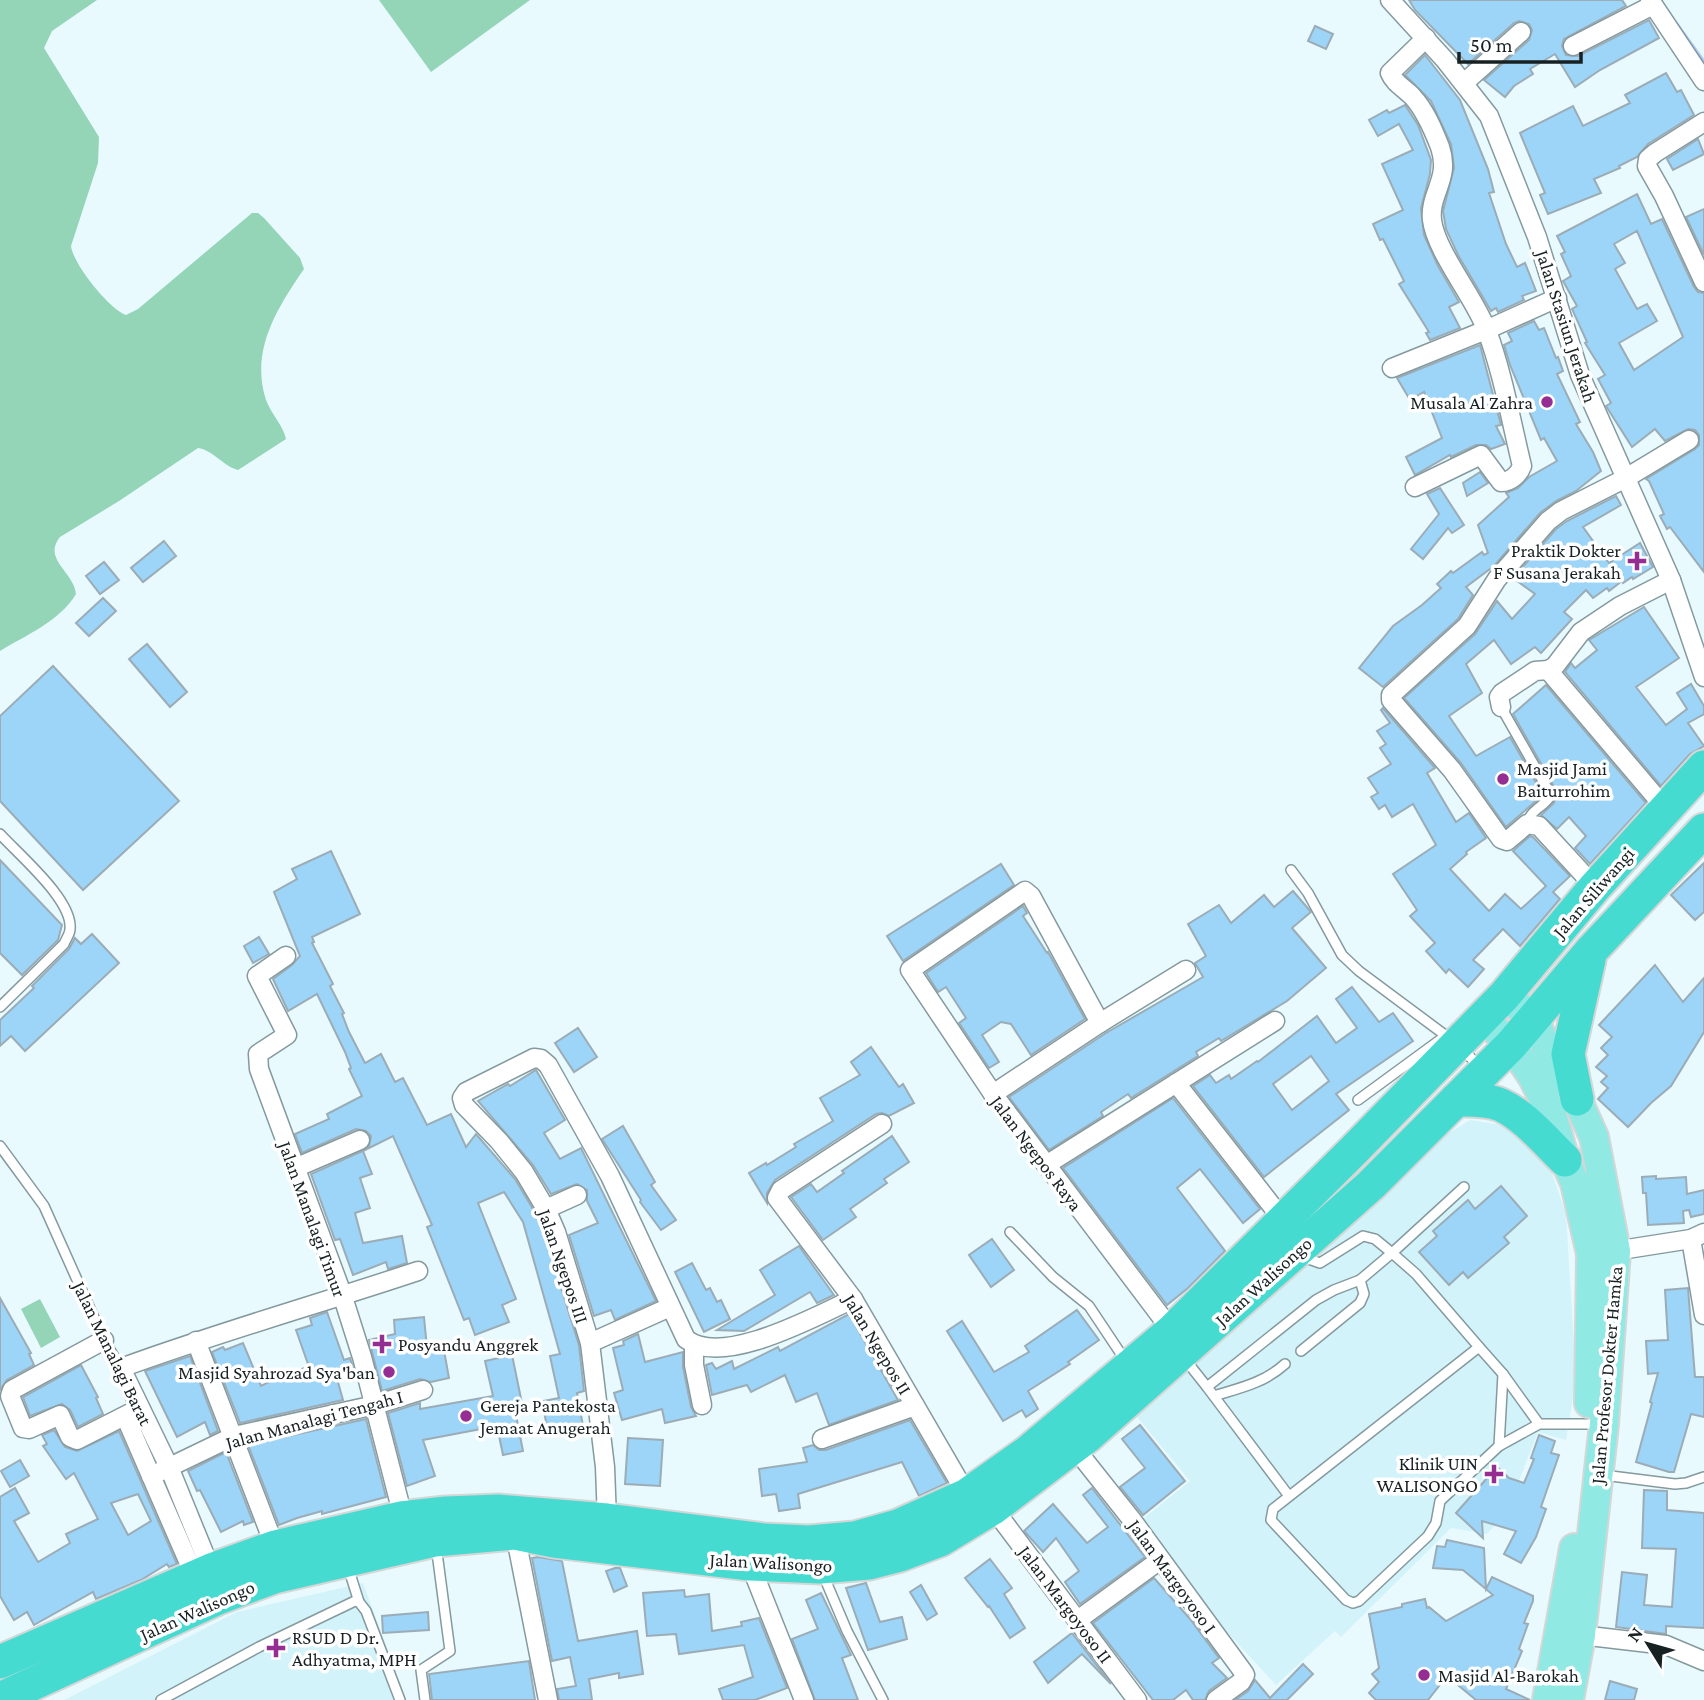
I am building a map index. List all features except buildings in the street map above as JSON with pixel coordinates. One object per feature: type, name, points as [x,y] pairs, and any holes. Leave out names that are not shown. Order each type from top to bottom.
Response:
[{"type":"highway","name":"Jalan Siliwangi","points":[[1494,1007],[1595,887],[1704,767]]},
{"type":"highway","name":"Jalan Siliwangi","points":[[1511,1045],[1591,951],[1704,830]]},
{"type":"highway","points":[[1577,1099],[1568,1054],[1591,951]]},
{"type":"highway","name":"Jalan Walisongo","points":[[1063,1445],[1129,1366],[1176,1342],[1283,1220],[1451,1040],[1494,1007]]},
{"type":"highway","name":"Jalan Walisongo","points":[[0,1699],[38,1688],[219,1598],[274,1577],[435,1540],[515,1533],[555,1541],[750,1564],[820,1567],[869,1563],[940,1540],[980,1502],[995,1476],[1063,1445],[1176,1342],[1295,1253],[1371,1185],[1511,1045]]},
{"type":"highway","points":[[1456,1100],[1482,1100],[1501,1105],[1519,1117],[1565,1160]]},
{"type":"highway","name":"Jalan Walisongo","points":[[0,1661],[203,1573],[275,1547],[401,1518],[498,1511],[607,1520],[764,1540],[809,1542],[855,1538],[980,1502]]},
{"type":"main road","points":[[1494,1007],[1533,1017]]},
{"type":"main road","name":"Jalan Profesor Dokter Hamka","points":[[1494,1007],[1511,1045],[1532,1076],[1552,1115],[1565,1160],[1603,1253]]},
{"type":"main road","name":"Jalan Profesor Dokter Hamka","points":[[1533,1017],[1552,1060],[1577,1099],[1594,1137],[1603,1253],[1596,1424],[1598,1474],[1570,1634],[1547,1700]]},
{"type":"main road","name":"Jalan Profesor Dokter Hamka","points":[[1569,1700],[1574,1546],[1596,1424]]},
{"type":"street","name":"Jalan Stasiun Jerakah","points":[[1390,0],[1426,38],[1489,116],[1537,237],[1580,374],[1671,580],[1704,677]]},
{"type":"street","points":[[1573,46],[1651,2],[1704,81]]},
{"type":"street","points":[[1464,83],[1521,32]]},
{"type":"street","points":[[1415,487],[1481,455],[1501,482],[1506,482],[1519,473],[1522,466],[1486,330],[1446,254],[1432,220],[1433,207],[1444,174],[1441,150],[1420,106],[1393,80],[1390,73],[1426,38]]},
{"type":"street","points":[[1704,122],[1655,153],[1648,159],[1647,166],[1704,282]]},
{"type":"street","points":[[1392,368],[1557,298]]},
{"type":"street","points":[[1595,887],[1545,830],[1534,824],[1527,824],[1507,841],[1501,839],[1452,770],[1391,700],[1394,690],[1478,612],[1497,579],[1548,521],[1561,511],[1626,478],[1689,440]]},
{"type":"street","points":[[1501,707],[1499,696],[1502,693],[1535,671],[1548,670],[1560,661],[1581,632],[1620,606],[1671,580]]},
{"type":"street","points":[[1548,670],[1666,809]]},
{"type":"street","name":"Jalan Ngepos Raya","points":[[1100,1023],[1031,896],[1025,891],[910,970],[993,1094],[1176,1342]]},
{"type":"street","name":"Jalan Manalagi Timur","points":[[286,956],[257,976],[287,1035],[257,1056],[259,1069],[342,1296],[375,1405],[401,1518]]},
{"type":"street","points":[[993,1094],[1186,970]]},
{"type":"street","points":[[1046,1165],[1276,1021]]},
{"type":"street","name":"Jalan Ngepos III","points":[[607,1520],[605,1467],[590,1343],[555,1232],[546,1209],[512,1156],[461,1101],[466,1092],[534,1058],[541,1059],[548,1065],[610,1176],[670,1307]]},
{"type":"street","points":[[1176,1083],[1283,1220]]},
{"type":"street","name":"Jalan Ngepos II","points":[[882,1124],[781,1191],[778,1195],[779,1201],[853,1299],[915,1406],[980,1502]]},
{"type":"street","points":[[295,1168],[360,1140]]},
{"type":"street","points":[[546,1209],[577,1195]]},
{"type":"street","points":[[1603,1253],[1698,1236],[1704,1315]]},
{"type":"street","points":[[121,1368],[196,1340],[418,1270]]},
{"type":"street","points":[[590,1343],[670,1307],[686,1339],[694,1346],[704,1348],[757,1342],[853,1299]]},
{"type":"street","points":[[104,1340],[12,1390],[10,1396],[26,1429],[60,1415],[73,1440],[83,1438],[133,1412],[152,1476],[203,1573]]},
{"type":"street","points":[[196,1340],[275,1547]]},
{"type":"street","points":[[694,1346],[694,1364],[702,1405]]},
{"type":"street","name":"Jalan Manalagi Barat","points":[[121,1368],[133,1412],[169,1466],[203,1573]]},
{"type":"street","name":"Jalan Manalagi Tengah I","points":[[152,1476],[234,1436],[375,1405],[423,1390]]},
{"type":"street","points":[[822,1439],[915,1406]]},
{"type":"street","name":"Jalan Margoyoso I","points":[[1063,1445],[1160,1560],[1245,1675],[1241,1682],[1216,1700]]},
{"type":"street","name":"Jalan Margoyoso II","points":[[980,1502],[1079,1619],[1137,1700]]},
{"type":"street","points":[[515,1533],[548,1700]]},
{"type":"street","points":[[1079,1619],[1160,1560]]},
{"type":"street","points":[[750,1564],[804,1700]]},
{"type":"street","points":[[1570,1634],[1666,1645],[1704,1661]]},
{"type":"lane","points":[[1501,707],[1551,795],[1531,813],[1527,824]]},
{"type":"lane","points":[[0,834],[62,900],[70,919],[71,930],[64,944],[2,1000]]},
{"type":"lane","points":[[1291,870],[1308,893],[1342,955],[1359,971],[1451,1040],[1485,1071]]},
{"type":"lane","points":[[1358,1100],[1451,1040]]},
{"type":"lane","name":"Jalan Manalagi Barat","points":[[0,1146],[44,1206],[104,1340],[121,1368]]},
{"type":"lane","points":[[1207,1387],[1316,1300],[1360,1280],[1464,1187]]},
{"type":"lane","points":[[1010,1232],[1053,1278],[1089,1306],[1129,1366]]},
{"type":"lane","points":[[1295,1253],[1320,1263],[1359,1239],[1369,1236],[1416,1273],[1503,1374],[1539,1424]]},
{"type":"lane","points":[[1301,1351],[1360,1303],[1364,1294],[1360,1280]]},
{"type":"lane","points":[[1176,1342],[1289,1496]]},
{"type":"lane","points":[[1479,1347],[1273,1509],[1271,1520],[1346,1600],[1353,1603],[1359,1601],[1428,1536],[1436,1523],[1440,1501],[1499,1446],[1539,1424],[1596,1424]]},
{"type":"lane","points":[[1214,1396],[1258,1383],[1272,1376],[1285,1364]]},
{"type":"lane","points":[[1499,1446],[1503,1374]]},
{"type":"lane","points":[[1598,1474],[1675,1484],[1704,1476]]},
{"type":"lane","points":[[425,1700],[421,1670],[450,1651],[435,1540]]},
{"type":"lane","points":[[345,1561],[400,1700]]},
{"type":"lane","points":[[820,1567],[883,1700]]},
{"type":"lane","points":[[161,1700],[260,1647],[352,1602],[359,1602]]},
{"type":"shaded area","points":[[1470,1120],[1496,1124],[1527,1138],[1549,1164],[1566,1214],[1576,1378],[1566,1440],[1538,1432],[1511,1501],[1501,1519],[1487,1534],[1451,1528],[1341,1637],[1335,1631],[1276,1685],[1168,1568],[1139,1522],[1190,1481],[1133,1412],[1441,1138]]},
{"type":"shaded area","name":"RSUD D Dr. Adhyatma, MPH","points":[[363,1583],[406,1700],[64,1700],[237,1612]]},
{"type":"green space","points":[[0,0],[97,0],[52,31],[44,48],[99,137],[98,163],[71,246],[78,264],[111,304],[126,315],[138,309],[252,213],[258,213],[264,218],[300,258],[304,269],[276,315],[264,347],[261,364],[266,400],[286,439],[238,470],[198,448],[60,537],[55,545],[55,552],[76,594],[52,620],[0,651]]},
{"type":"green space","points":[[379,0],[530,0],[431,72]]},
{"type":"green space","points":[[40,1299],[60,1337],[41,1348],[21,1309]]},
{"type":"waterway","points":[[1675,23],[1704,63]]},
{"type":"place","name":"Musala Al Zahra","points":[[1547,402]]},
{"type":"place","name":"Praktik Dokter F Susana Jerakah","points":[[1637,561]]},
{"type":"place","name":"Masjid Jami Baiturrohim","points":[[1503,779]]},
{"type":"place","name":"Posyandu Anggrek","points":[[382,1344]]},
{"type":"place","name":"Masjid Syahrozad Sya'ban","points":[[389,1372]]},
{"type":"place","name":"Gereja Pantekosta Jemaat Anugerah","points":[[466,1416]]},
{"type":"place","name":"Klinik UIN WALISONGO","points":[[1494,1474]]},
{"type":"place","name":"RSUD D Dr. Adhyatma, MPH","points":[[276,1648]]},
{"type":"place","name":"Masjid Al-Barokah","points":[[1424,1675]]}]
